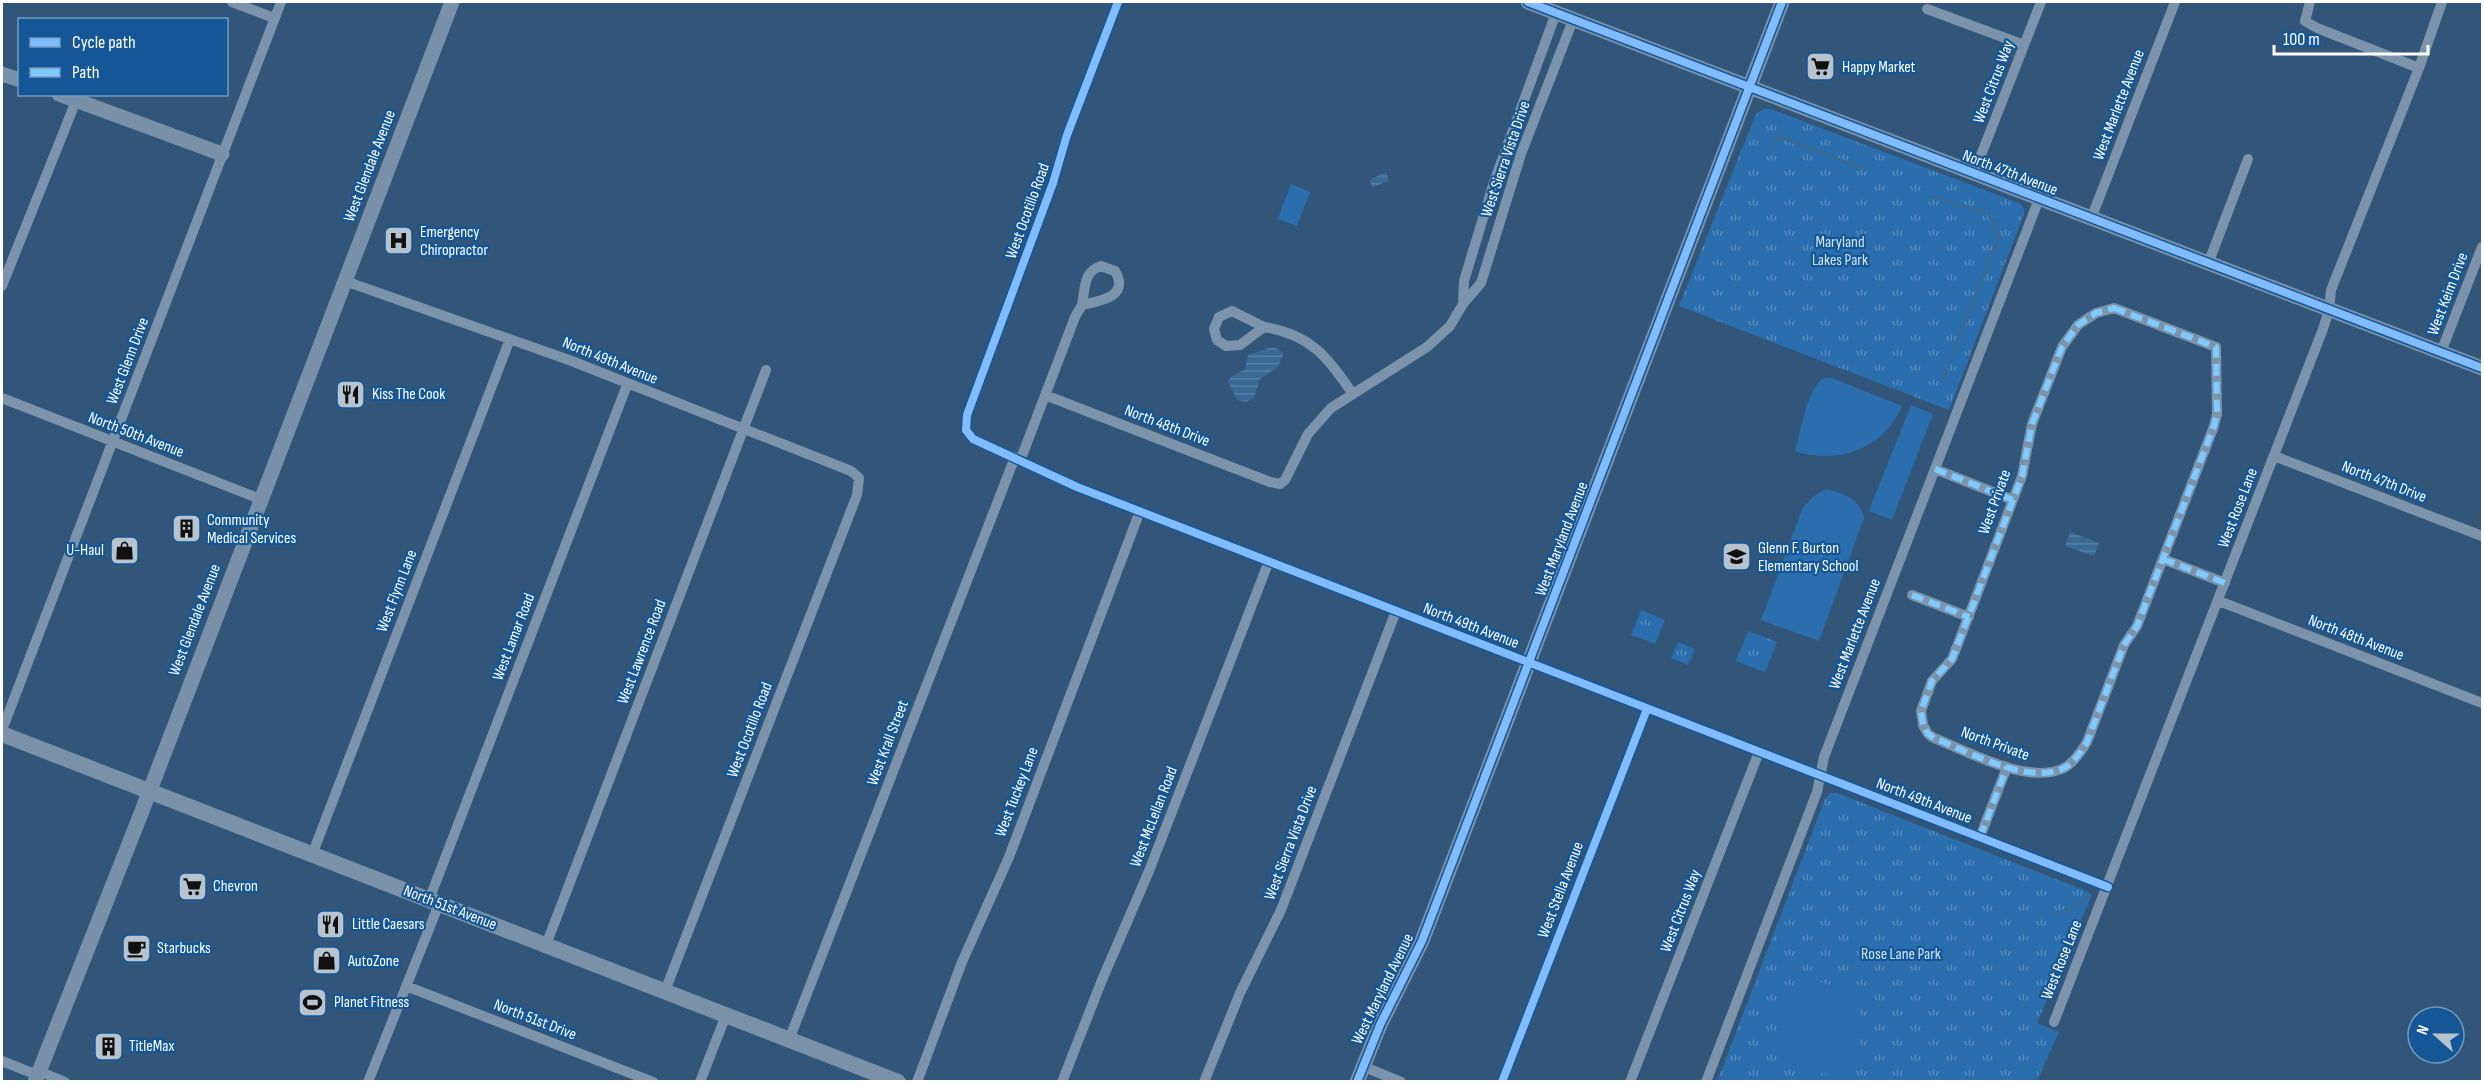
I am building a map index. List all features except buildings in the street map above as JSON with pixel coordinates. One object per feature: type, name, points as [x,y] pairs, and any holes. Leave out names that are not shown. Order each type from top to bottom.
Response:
[{"type":"main road","name":"North 51st Avenue","points":[[2,732],[149,792],[898,1082]]},
{"type":"street","points":[[232,2],[274,18]]},
{"type":"street","name":"West Glenn Drive","points":[[2,732],[281,2]]},
{"type":"street","name":"West Glendale Avenue","points":[[37,1076],[149,792],[452,2]]},
{"type":"street","name":"West Ocotillo Road","points":[[966,430],[968,415],[991,346],[1118,2]]},
{"type":"street","name":"North 47th Avenue","points":[[1528,2],[2482,368]]},
{"type":"street","name":"West Maryland Avenue","points":[[1357,1082],[1380,1025],[1422,941],[1782,2]]},
{"type":"street","name":"West Citrus Way","points":[[1974,173],[2041,2]]},
{"type":"street","name":"West Marlette Avenue","points":[[2091,219],[2175,2]]},
{"type":"street","points":[[2310,2],[2305,21],[2317,28],[2418,68]]},
{"type":"street","name":"West Rose Lane","points":[[2054,1022],[2219,601],[2329,310],[2331,290],[2442,2]]},
{"type":"street","points":[[1927,9],[2024,45]]},
{"type":"street","name":"West Sierra Vista Drive","points":[[1463,304],[1464,281],[1494,182],[1556,12]]},
{"type":"street","name":"West Sierra Vista Drive","points":[[1280,484],[1290,474],[1314,426],[1331,408],[1427,347],[1450,326],[1463,304],[1481,284],[1521,154],[1573,20]]},
{"type":"street","points":[[2,74],[18,79]]},
{"type":"street","points":[[64,96],[222,154]]},
{"type":"street","points":[[2,286],[76,101]]},
{"type":"street","points":[[2208,264],[2248,159]]},
{"type":"street","name":"West Marlette Avenue","points":[[1706,1082],[1817,792],[1819,775],[2039,199]]},
{"type":"street","name":"West Keim Drive","points":[[2441,352],[2482,247]]},
{"type":"street","name":"North 49th Avenue","points":[[345,281],[570,360],[627,385],[851,471],[859,478]]},
{"type":"street","name":"West Krall Street","points":[[789,1040],[1018,459],[1075,317],[1082,305]]},
{"type":"street","name":"West Private","points":[[1923,725],[1921,711],[1932,681],[1952,659],[1969,617],[2022,476],[2032,424],[2066,339],[2074,329],[2096,313],[2114,308],[2216,347],[2217,414],[2163,559]]},
{"type":"street","points":[[1264,327],[1292,333],[1310,343],[1332,364],[1352,393]]},
{"type":"street","name":"West Flynn Lane","points":[[312,855],[510,339]]},
{"type":"street","name":"West Lawrence Road","points":[[546,945],[766,370]]},
{"type":"street","name":"West Lamar Road","points":[[368,1082],[406,986],[434,902],[627,385]]},
{"type":"street","name":"North 48th Drive","points":[[1045,395],[1280,484]]},
{"type":"street","name":"North 50th Avenue","points":[[2,398],[260,499]]},
{"type":"street","name":"North 49th Avenue","points":[[966,430],[974,439],[1140,511],[2108,887]]},
{"type":"street","name":"North 47th Drive","points":[[2274,456],[2482,536]]},
{"type":"street","points":[[1935,469],[2013,500]]},
{"type":"street","name":"West Ocotillo Road","points":[[665,991],[857,495],[859,478]]},
{"type":"street","name":"West Tuckey Lane","points":[[916,1082],[962,962],[1009,857],[1140,511]]},
{"type":"street","points":[[2163,559],[2225,583]]},
{"type":"street","name":"North Private","points":[[1923,725],[1928,734],[1934,738],[2007,767],[2040,774],[2064,768],[2080,753],[2087,742],[2124,645],[2137,626],[2163,559]]},
{"type":"street","name":"West McLellan Road","points":[[1062,1082],[1102,980],[1149,871],[1269,561]]},
{"type":"street","points":[[1912,595],[1969,617]]},
{"type":"street","name":"North 48th Avenue","points":[[2219,601],[2482,703]]},
{"type":"street","name":"West Sierra Vista Drive","points":[[1204,1082],[1240,993],[1281,910],[1396,611]]},
{"type":"street","name":"West Stella Avenue","points":[[1502,1082],[1647,709]]},
{"type":"street","name":"West Citrus Way","points":[[1630,1082],[1759,752]]},
{"type":"street","points":[[1980,837],[2007,767]]},
{"type":"street","name":"North 51st Drive","points":[[406,986],[652,1082]]},
{"type":"street","points":[[700,1082],[726,1015]]},
{"type":"street","points":[[2,1061],[37,1076],[65,1082]]},
{"type":"street","points":[[1362,1066],[1401,1082]]},
{"type":"green space","name":"Maryland Lakes Park","points":[[1763,109],[1771,109],[2019,203],[2024,208],[2024,214],[1949,410],[1679,306],[1756,114]]},
{"type":"green space","points":[[1291,184],[1310,192],[1297,226],[1278,219]]},
{"type":"green space","points":[[1824,378],[1832,378],[1902,406],[1884,433],[1872,443],[1858,450],[1827,456],[1795,451],[1809,400],[1818,382]]},
{"type":"green space","points":[[1911,405],[1933,414],[1892,520],[1869,511]]},
{"type":"green space","points":[[1826,489],[1855,501],[1864,518],[1819,641],[1761,620],[1803,507],[1814,496]]},
{"type":"green space","points":[[1641,610],[1665,620],[1655,644],[1631,635]]},
{"type":"green space","points":[[1748,631],[1777,642],[1765,672],[1736,661]]},
{"type":"green space","points":[[1678,642],[1695,649],[1688,665],[1671,658]]},
{"type":"green space","name":"Rose Lane Park","points":[[1830,793],[1837,793],[2089,892],[2091,897],[2037,1023],[2059,1032],[2037,1081],[1717,1082],[1825,799]]},
{"type":"green space","points":[[1802,980],[1831,985],[1851,999],[1857,1009],[1862,1034],[1859,1050],[1852,1069],[1844,1078],[1836,1078],[1777,1057],[1770,1045],[1793,986]]},
{"type":"shaded area","points":[[1386,172],[1389,180],[1373,188],[1369,180]]},
{"type":"shaded area","points":[[1276,348],[1284,353],[1278,367],[1260,379],[1254,398],[1246,402],[1237,400],[1228,382],[1231,377],[1245,369],[1248,355]]},
{"type":"shaded area","points":[[2070,532],[2099,543],[2094,556],[2065,546]]},
{"type":"waterway","points":[[1771,154],[1777,136],[1864,169]]},
{"type":"waterway","points":[[1933,197],[1988,213],[1999,236],[1944,376],[1945,380]]},
{"type":"waterway","points":[[2057,914],[2074,907],[2090,895]]},
{"type":"marked path","points":[[2114,308],[2216,347],[2217,414],[2137,626],[2124,645],[2087,742],[2073,761],[2062,769],[2048,773],[2015,769],[1980,758],[1934,738],[1928,734],[1923,725],[1921,711],[1932,681],[1952,659],[2022,476],[2032,424],[2062,347],[2078,325],[2096,313],[2114,308]]},
{"type":"marked path","points":[[1935,469],[2013,500]]},
{"type":"marked path","points":[[2163,559],[2225,583]]},
{"type":"marked path","points":[[1912,595],[1969,617]]},
{"type":"marked path","points":[[1980,837],[2007,767]]},
{"type":"cycle path","points":[[1118,2],[1067,135],[1053,183],[967,415],[966,430],[973,439],[1077,487],[2108,887]]},
{"type":"cycle path","points":[[1528,2],[2482,368]]},
{"type":"cycle path","points":[[1357,1082],[1380,1025],[1422,941],[1782,2]]},
{"type":"cycle path","points":[[1502,1082],[1647,709]]},
{"type":"place","name":"Happy Market","points":[[1821,67]]},
{"type":"place","name":"Emergency Chiropractor","points":[[399,241]]},
{"type":"place","name":"Kiss The Cook","points":[[351,394]]},
{"type":"place","name":"Community Medical Services","points":[[186,529]]},
{"type":"place","name":"U-Haul","points":[[125,550]]},
{"type":"place","name":"Glenn F. Burton Elementary School","points":[[1737,557]]},
{"type":"place","name":"Chevron","points":[[192,886]]},
{"type":"place","name":"Little Caesars","points":[[331,924]]},
{"type":"place","name":"Starbucks","points":[[136,948]]},
{"type":"place","name":"AutoZone","points":[[327,961]]},
{"type":"place","name":"Planet Fitness","points":[[313,1002]]},
{"type":"place","name":"TitleMax","points":[[108,1046]]}]
